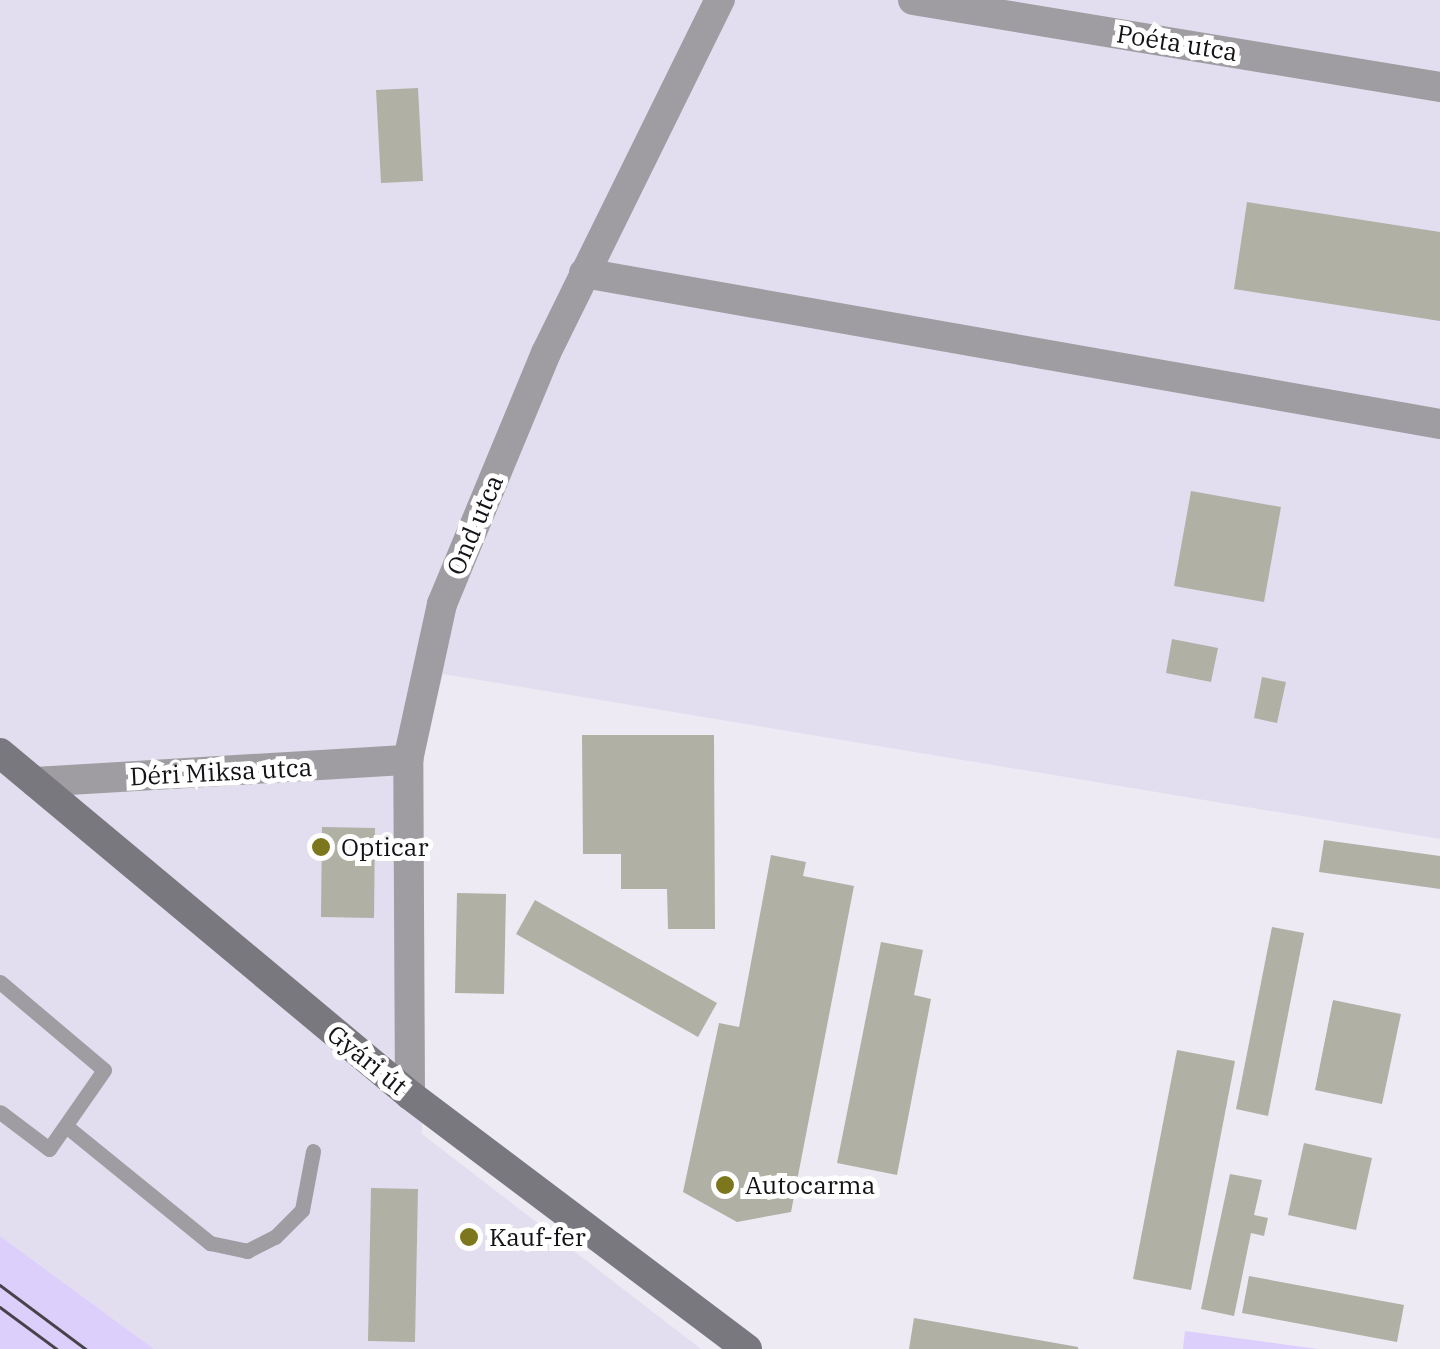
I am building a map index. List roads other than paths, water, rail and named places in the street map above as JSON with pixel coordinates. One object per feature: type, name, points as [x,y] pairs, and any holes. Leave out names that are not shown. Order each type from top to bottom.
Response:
[{"type":"street","name":"Ond utca","points":[[410,1095],[408,760],[442,604],[584,273],[720,0]]},
{"type":"street","name":"Poéta utca","points":[[913,0],[1440,87]]},
{"type":"street","points":[[584,273],[1440,424]]},
{"type":"street","name":"Gyári út","points":[[0,752],[410,1095],[747,1349]]},
{"type":"street","name":"Déri Miksa utca","points":[[35,782],[408,760]]},
{"type":"lane","points":[[0,982],[104,1070],[49,1150],[0,1112]]},
{"type":"lane","points":[[66,1126],[210,1243],[247,1251],[275,1238],[302,1210],[313,1151]]},
{"type":"tram line","points":[[0,1285],[86,1349]]},
{"type":"tram line","points":[[0,1307],[57,1349]]},
{"type":"place","name":"Opticar","points":[[321,847]]},
{"type":"place","name":"Autocarma","points":[[725,1185]]},
{"type":"place","name":"Kauf-fer","points":[[469,1237]]}]
